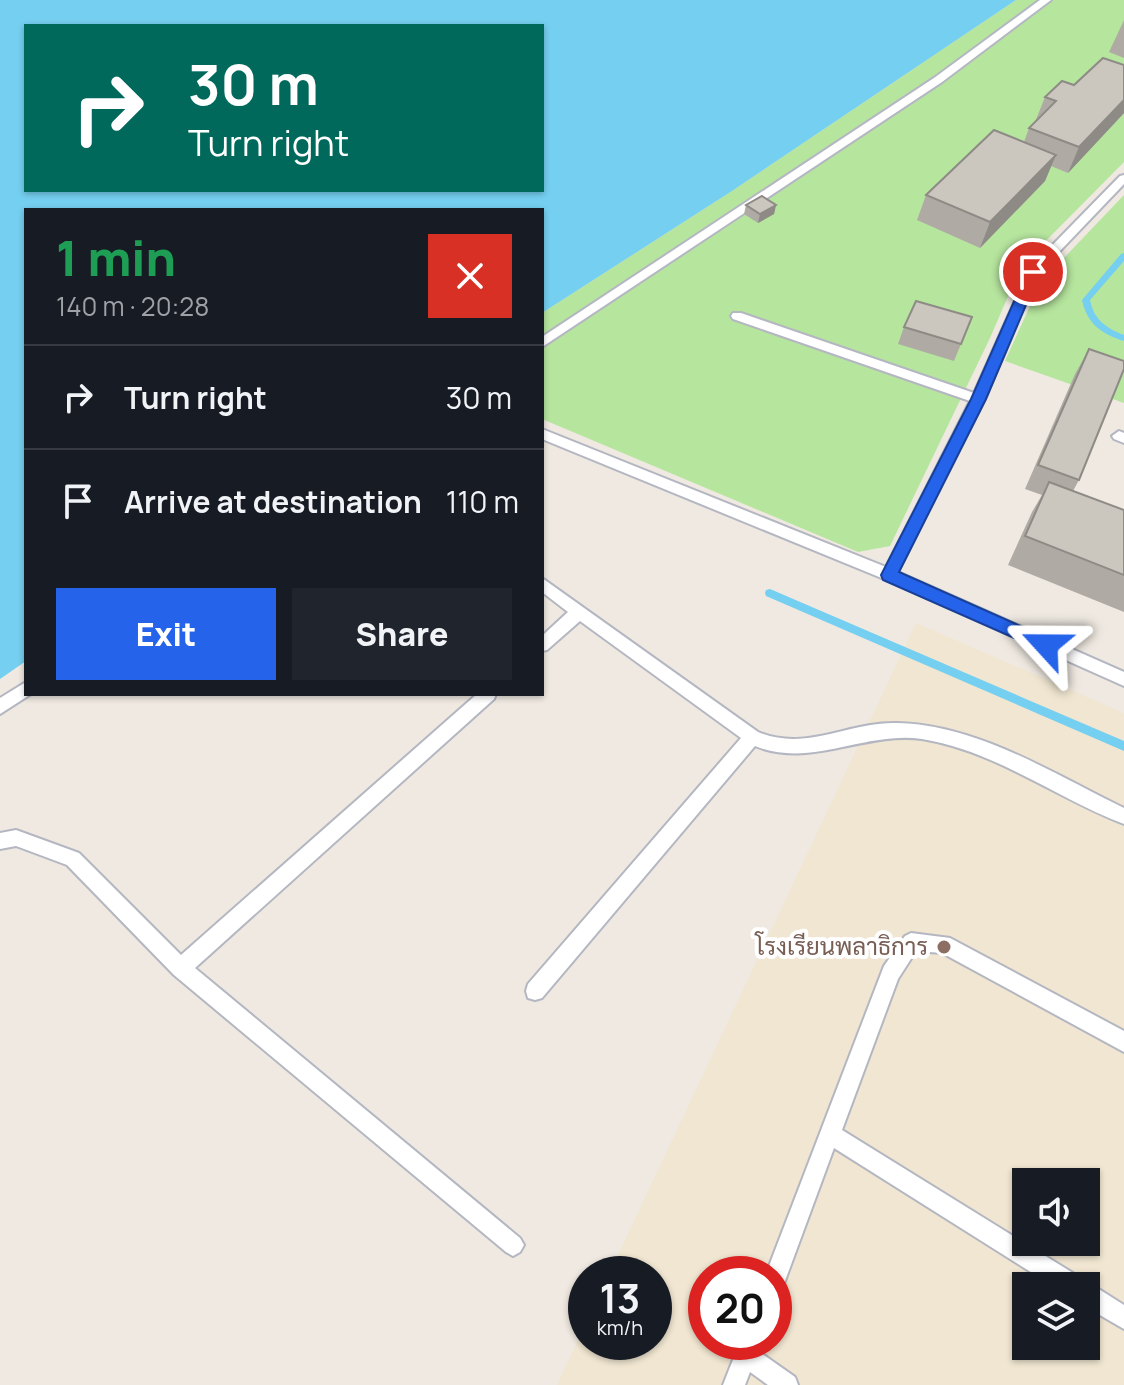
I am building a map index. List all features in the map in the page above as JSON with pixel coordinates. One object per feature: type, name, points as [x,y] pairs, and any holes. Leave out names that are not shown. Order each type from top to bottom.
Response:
[{"type":"lane","points":[[544,342],[938,80],[1046,0]]},
{"type":"lane","points":[[889,575],[978,399],[1033,272],[1124,178]]},
{"type":"lane","points":[[737,316],[978,399]]},
{"type":"lane","points":[[544,435],[889,575],[1124,679]]},
{"type":"lane","points":[[544,586],[766,745],[796,750],[892,729],[919,731],[987,752],[1124,816]]},
{"type":"lane","points":[[544,643],[579,612]]},
{"type":"lane","points":[[0,707],[24,690]]},
{"type":"lane","points":[[181,968],[486,696]]},
{"type":"lane","points":[[535,991],[752,737]]},
{"type":"lane","points":[[0,841],[16,838],[73,859],[181,968],[513,1245]]},
{"type":"lane","points":[[784,1256],[891,973],[911,942],[944,944],[1124,1042]]},
{"type":"lane","points":[[830,1134],[1051,1272]]},
{"type":"lane","points":[[1100,1303],[1124,1318]]},
{"type":"lane","points":[[734,1385],[744,1360]]},
{"type":"lane","points":[[760,1360],[787,1385]]},
{"type":"shaded area","name":"โรงเรียนพลาธิการ","points":[[916,623],[1124,713],[1124,1385],[557,1385],[569,1360],[672,1360],[672,1256],[617,1256]]},
{"type":"green space","points":[[1016,0],[1124,0],[1124,162],[1021,266],[990,338],[890,546],[858,552],[544,420],[544,312],[732,191]]},
{"type":"green space","points":[[1124,195],[1124,403],[1005,361],[1041,282]]},
{"type":"water","points":[[0,0],[1016,0],[732,191],[544,312],[544,208],[24,208],[24,662],[0,679]]},
{"type":"building","points":[[1103,58],[1124,65],[1124,100],[1079,147],[1029,128],[1056,101],[1045,97],[1062,81],[1074,85]]},
{"type":"building","points":[[994,130],[1056,155],[990,222],[926,195]]},
{"type":"building","points":[[762,196],[776,205],[760,214],[746,205]]},
{"type":"building","points":[[916,301],[972,317],[961,344],[904,327]]},
{"type":"building","points":[[1089,349],[1124,361],[1124,369],[1079,480],[1038,465]]},
{"type":"building","points":[[1049,482],[1124,510],[1124,575],[1025,536]]},
{"type":"waterway","points":[[1124,256],[1086,300],[1090,315],[1098,325],[1124,338]]},
{"type":"waterway","points":[[770,593],[1124,746]]},
{"type":"place","name":"โรงเรียนพลาธิการ","points":[[944,947]]},
{"type":"route","points":[[1033,272],[978,399],[889,575],[1046,645]]}]
